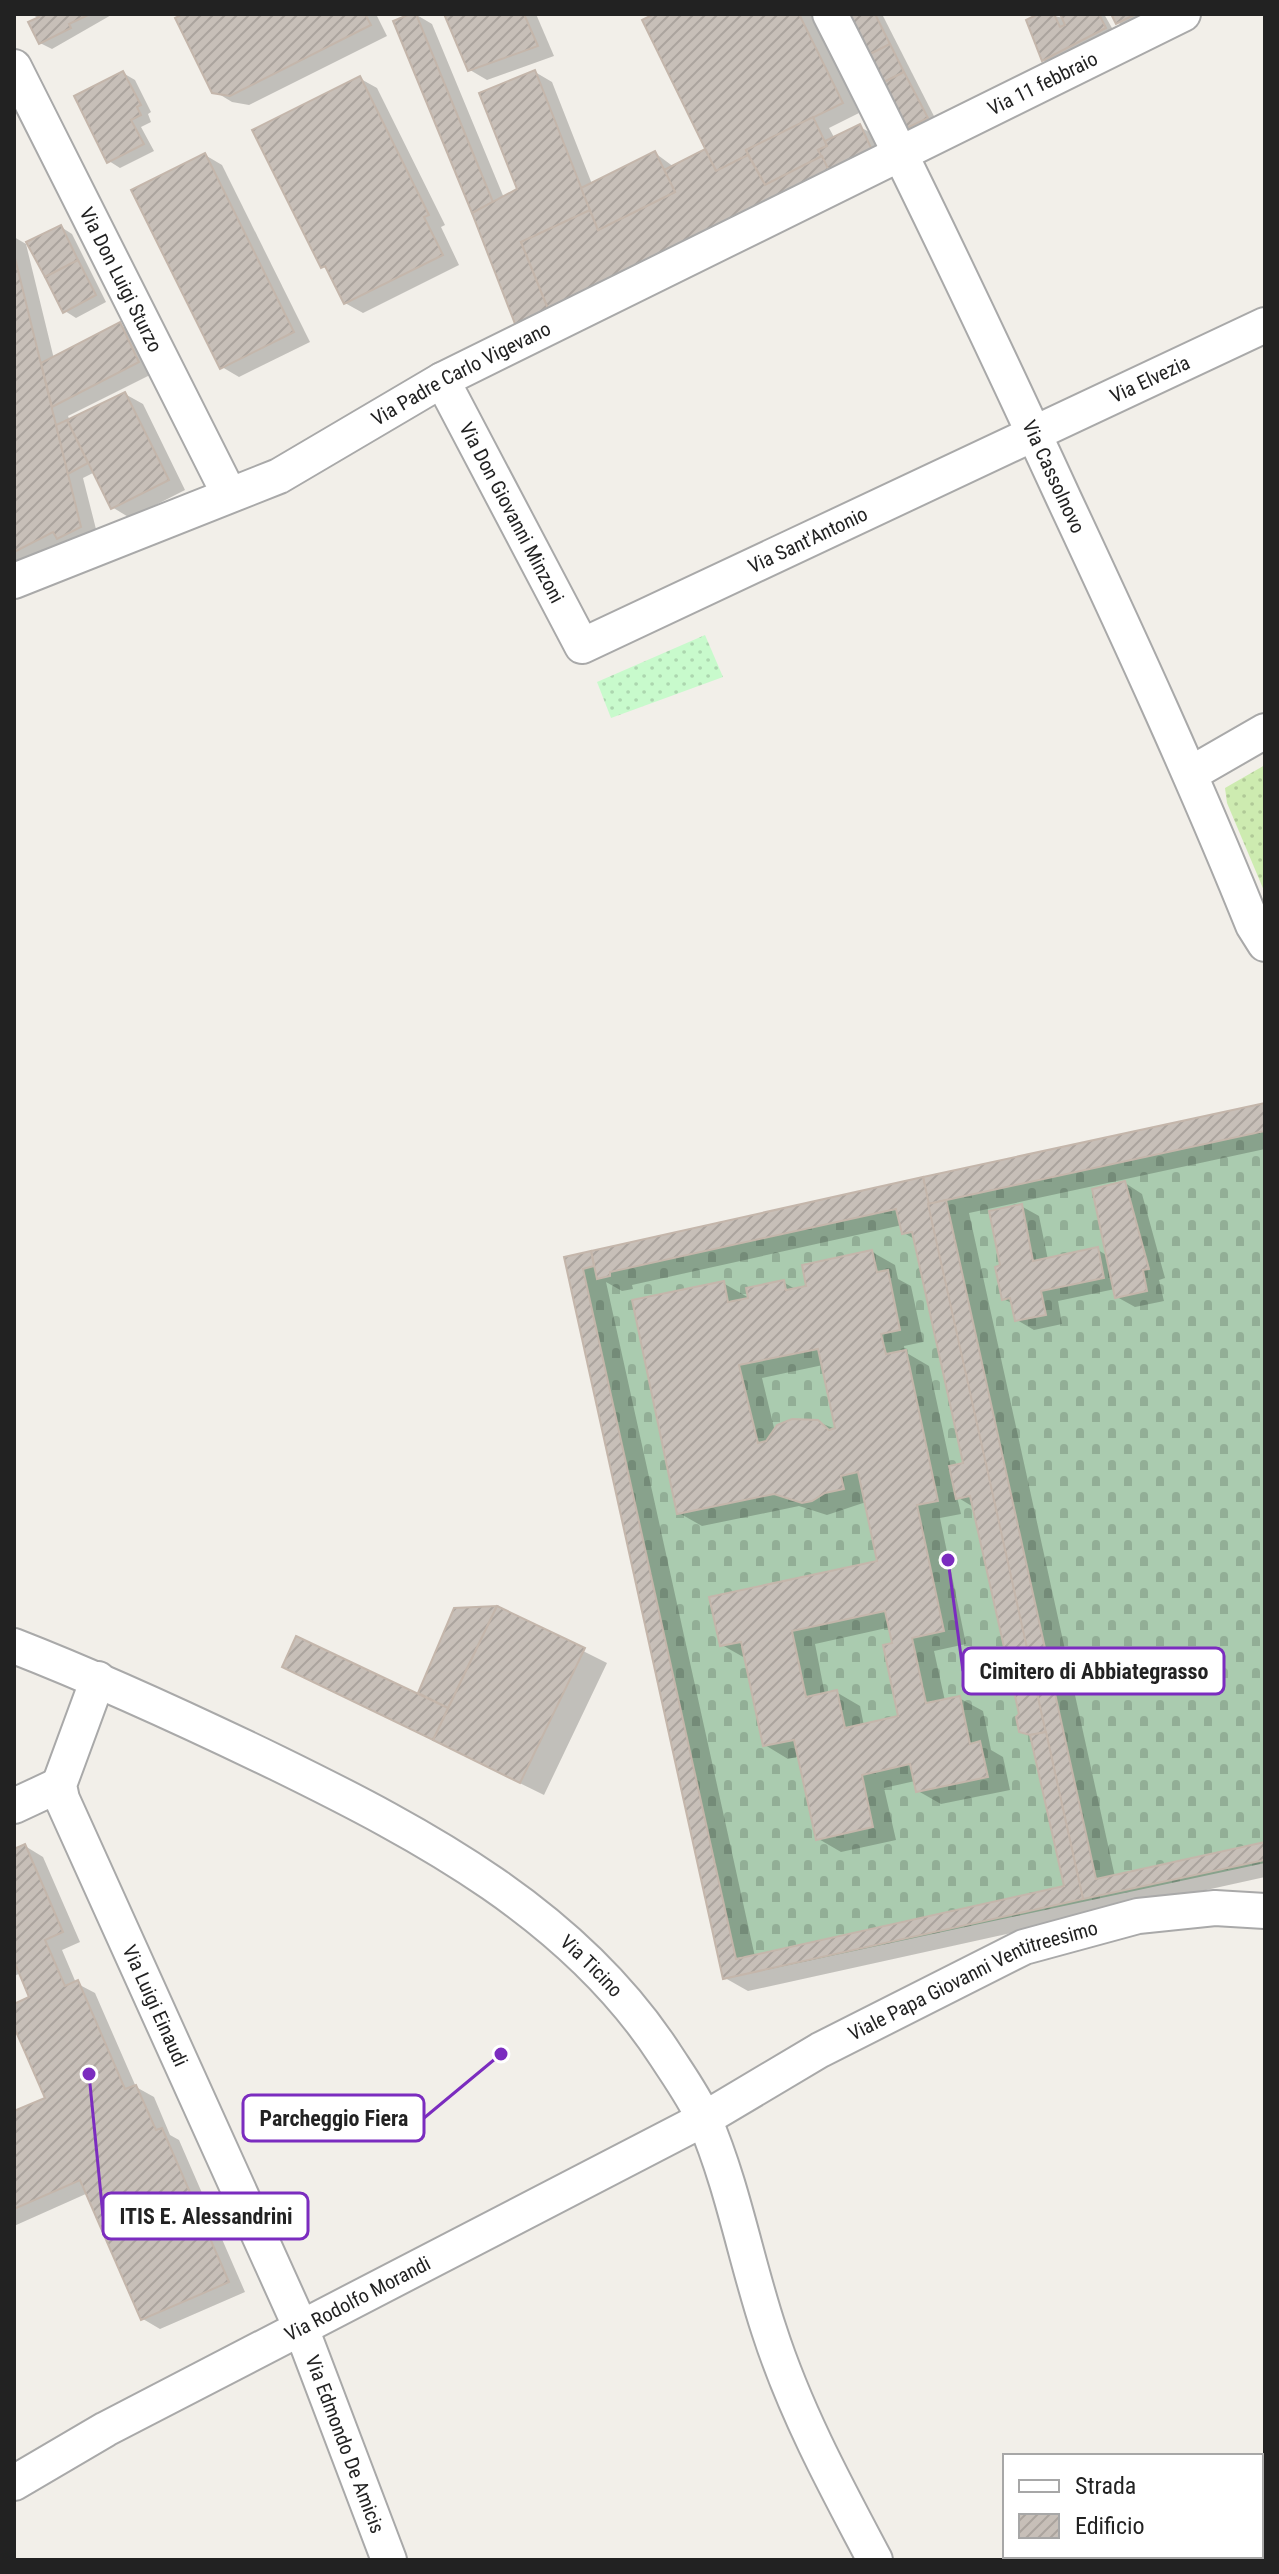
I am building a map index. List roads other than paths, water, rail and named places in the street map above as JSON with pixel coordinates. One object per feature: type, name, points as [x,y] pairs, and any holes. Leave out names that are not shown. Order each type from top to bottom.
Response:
[{"type":"street","name":"Via Cassolnovo","points":[[830,14],[902,156],[1034,434],[1192,773],[1253,925],[1265,944]]},
{"type":"street","name":"Via 11 febbraio","points":[[902,156],[1183,14]]},
{"type":"street","name":"Via Don Luigi Sturzo","points":[[14,67],[229,494]]},
{"type":"street","name":"Via Padre Carlo Vigevano","points":[[14,581],[279,476],[442,380],[902,156]]},
{"type":"street","name":"Via Elvezia","points":[[1034,434],[1265,325]]},
{"type":"street","name":"Via Don Giovanni Minzoni","points":[[442,380],[582,646]]},
{"type":"street","name":"Via Sant'Antonio","points":[[582,646],[1034,434]]},
{"type":"street","points":[[1192,773],[1265,731]]},
{"type":"street","name":"Via Ticino","points":[[14,1646],[98,1679],[327,1788],[456,1859],[501,1889],[574,1946],[625,1998],[655,2039],[704,2119],[769,2333],[797,2408],[875,2560]]},
{"type":"street","points":[[14,1806],[59,1785],[98,1679]]},
{"type":"street","name":"Via Luigi Einaudi","points":[[59,1785],[69,1814],[301,2328]]},
{"type":"street","name":"Viale Papa Giovanni Ventitreesimo","points":[[704,2119],[820,2050],[1024,1947],[1138,1916],[1215,1908],[1265,1911]]},
{"type":"street","name":"Via Rodolfo Morandi","points":[[14,2483],[106,2429],[704,2119]]},
{"type":"street","name":"Via Edmondo De Amicis","points":[[301,2328],[389,2560]]},
{"type":"place","name":"Cimitero di Abbiategrasso","points":[[948,1560]]},
{"type":"place","name":"Parcheggio Fiera","points":[[501,2054]]},
{"type":"place","name":"ITIS E. Alessandrini","points":[[89,2074]]}]
